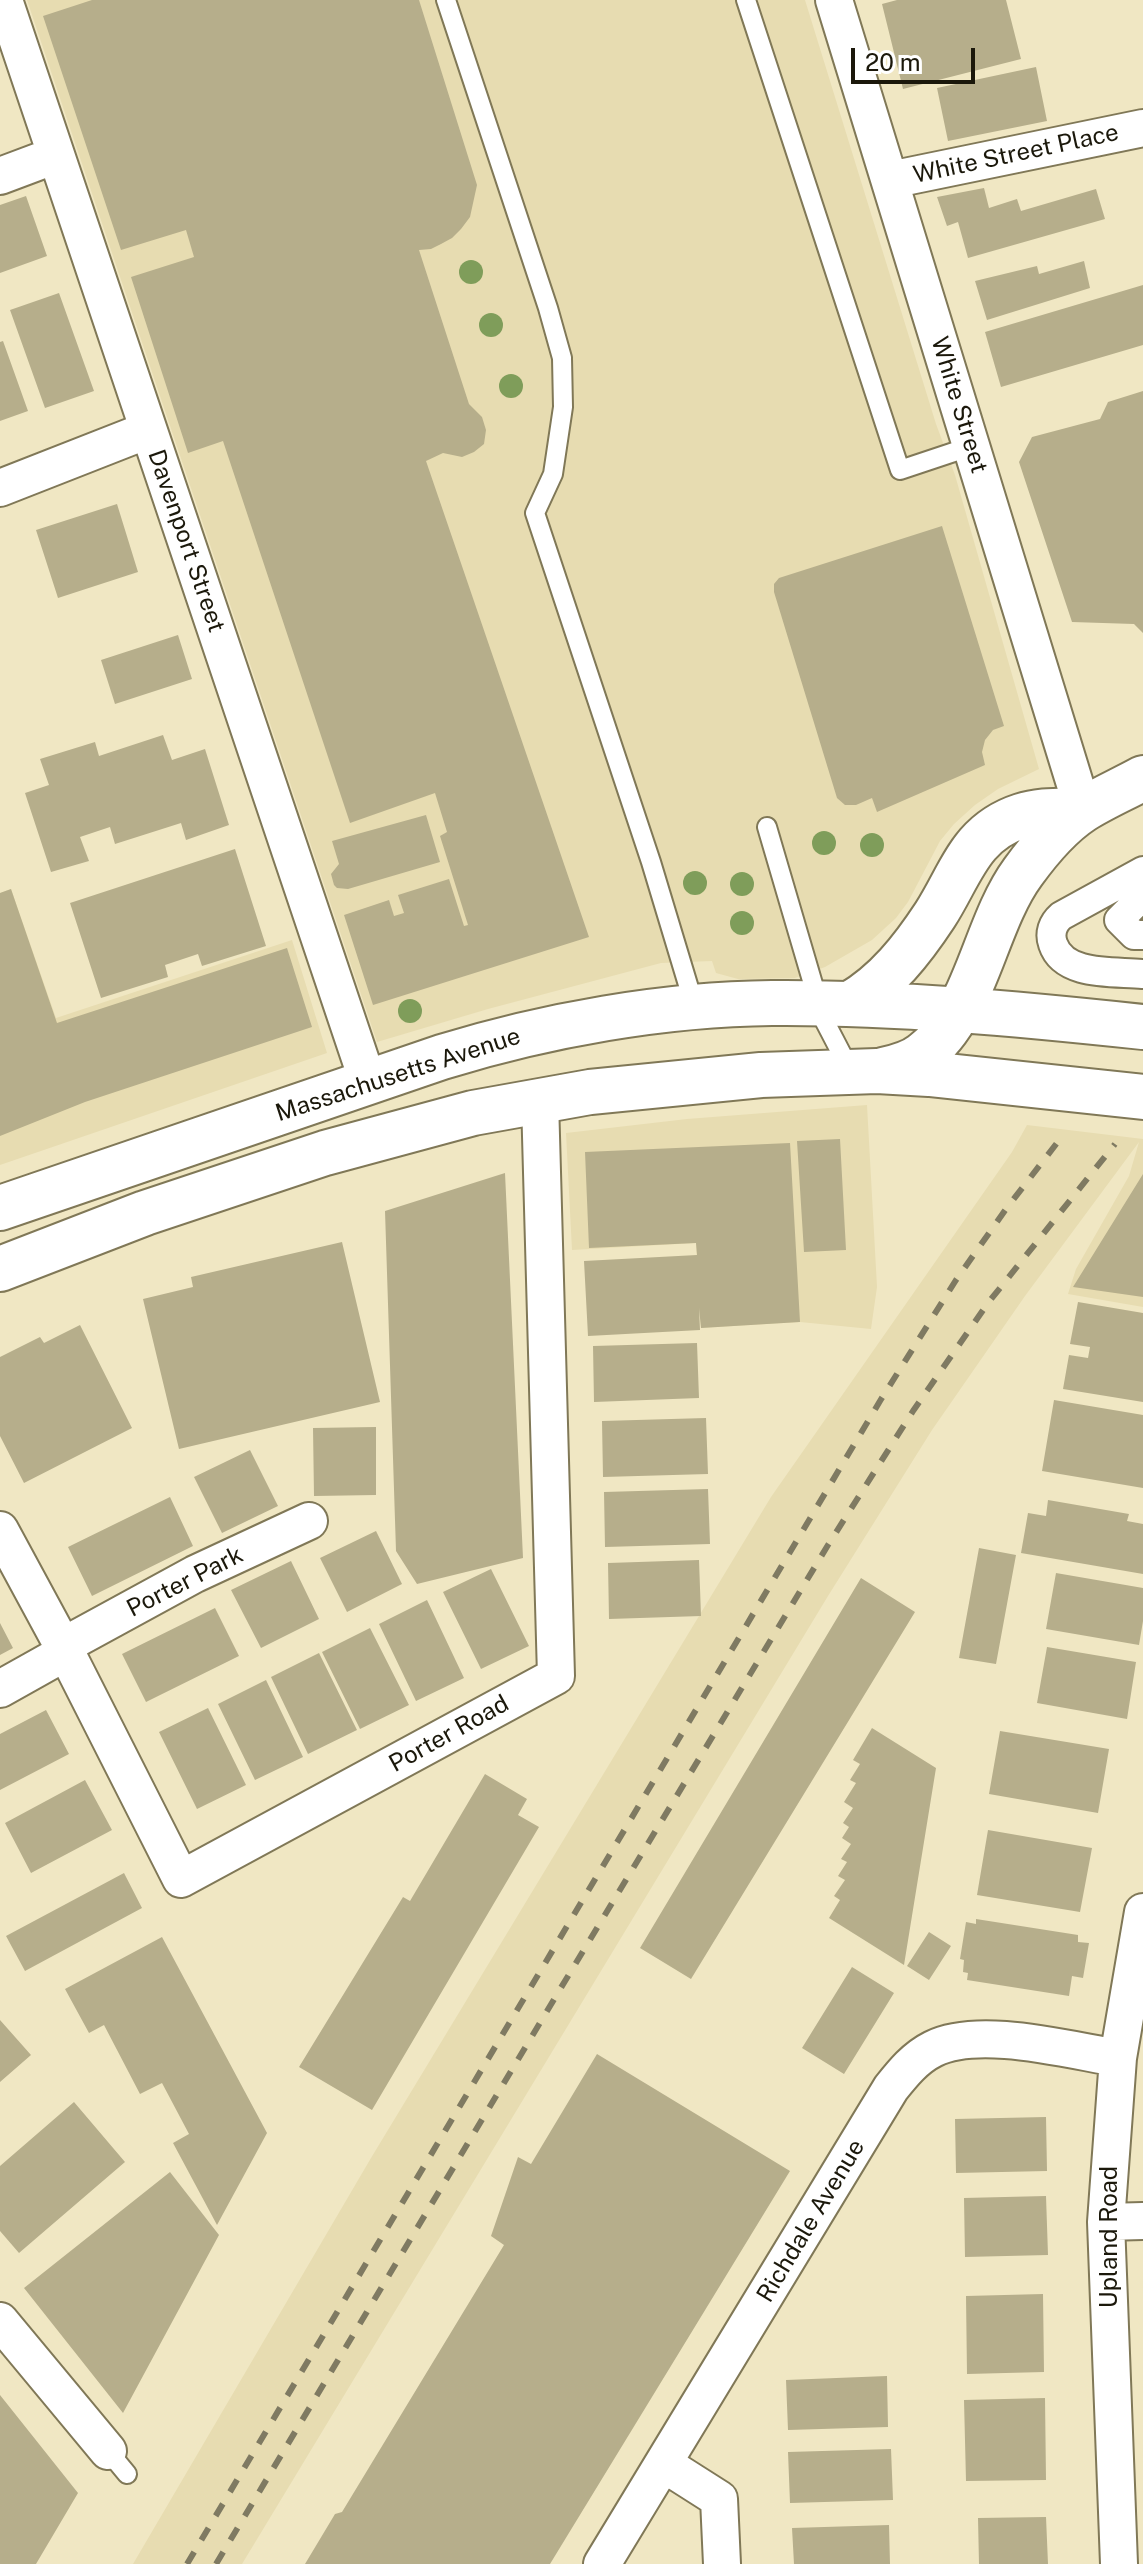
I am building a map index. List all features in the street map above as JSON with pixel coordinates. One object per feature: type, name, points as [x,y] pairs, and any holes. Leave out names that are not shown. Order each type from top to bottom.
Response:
[{"type":"main road","points":[[864,1071],[904,1064],[924,1054],[948,1029],[1015,883],[1046,844],[1083,810],[1143,778]]},
{"type":"main road","points":[[834,1004],[883,980],[903,959],[935,915],[964,861],[986,836],[1004,823],[1023,815],[1041,811],[1083,810]]},
{"type":"main road","name":"Massachusetts Avenue","points":[[0,1208],[442,1057],[507,1038],[582,1023],[695,1008],[770,1003],[959,1009],[1143,1027]]},
{"type":"main road","points":[[0,1269],[145,1213],[312,1157],[387,1135],[540,1100],[705,1080],[864,1071],[929,1074],[1143,1097]]},
{"type":"street","name":"Davenport Street","points":[[4,0],[368,1082]]},
{"type":"street","name":"White Street","points":[[834,0],[1083,810]]},
{"type":"street","name":"White Street Place","points":[[890,180],[1143,128]]},
{"type":"street","points":[[0,176],[56,155]]},
{"type":"street","points":[[0,488],[148,430]]},
{"type":"street","points":[[1143,871],[1061,916],[1054,924],[1051,937],[1058,954],[1075,966],[1143,974]]},
{"type":"street","points":[[1143,896],[1119,920],[1134,935],[1143,935]]},
{"type":"street","name":"Porter Road","points":[[0,1530],[181,1879],[556,1676],[540,1100]]},
{"type":"street","name":"Porter Park","points":[[0,1689],[195,1574],[309,1521]]},
{"type":"street","name":"Upland Road","points":[[1119,2564],[1106,2222],[1118,2058],[1143,1912]]},
{"type":"street","name":"Richdale Avenue","points":[[602,2564],[906,2068],[933,2049],[970,2039],[996,2039],[1118,2058]]},
{"type":"street","points":[[1106,2222],[1143,2221]]},
{"type":"street","points":[[0,2321],[118,2463]]},
{"type":"street","points":[[664,2464],[719,2499],[722,2564]]},
{"type":"lane","points":[[446,0],[562,358],[563,407],[553,474],[535,513],[651,862],[695,1008]]},
{"type":"lane","points":[[746,0],[900,470],[970,438]]},
{"type":"lane","points":[[767,827],[834,1004],[829,1032],[864,1071]]},
{"type":"shaded area","points":[[27,0],[805,0],[936,424],[955,475],[1039,769],[998,789],[954,824],[940,841],[908,902],[896,918],[872,940],[825,967],[795,978],[738,979],[716,973],[712,961],[661,963],[377,1042]]},
{"type":"shaded area","points":[[11,889],[56,1018],[292,940],[327,1053],[0,1165],[0,893]]},
{"type":"shaded area","points":[[867,1105],[877,1287],[871,1329],[800,1322],[701,1328],[696,1243],[572,1250],[566,1133],[687,1119]]},
{"type":"shaded area","points":[[1027,1125],[1143,1139],[1143,1307],[1068,1294],[1076,1269],[1129,1176],[1139,1142],[1025,1296],[932,1430],[828,1596],[242,2564],[133,2564],[371,2158],[771,1497],[1012,1152]]},
{"type":"building","points":[[92,0],[419,0],[477,185],[470,217],[461,229],[452,238],[431,249],[419,250],[469,404],[482,417],[486,430],[484,444],[474,452],[462,457],[443,453],[426,461],[589,937],[373,1005],[344,915],[389,900],[394,916],[404,913],[398,895],[449,879],[464,926],[468,925],[440,836],[447,832],[435,793],[350,823],[223,441],[188,453],[131,277],[194,257],[186,230],[121,250],[43,16]]},
{"type":"building","points":[[897,0],[1006,0],[1021,59],[903,89],[882,4]]},
{"type":"building","points":[[1036,67],[1047,121],[948,141],[937,88]]},
{"type":"building","points":[[984,188],[989,208],[1017,199],[1021,211],[1096,189],[1105,219],[968,258],[958,222],[947,226],[937,197]]},
{"type":"building","points":[[26,196],[47,256],[0,273],[0,205]]},
{"type":"building","points":[[1084,261],[1090,288],[987,320],[975,281],[1037,266],[1039,274]]},
{"type":"building","points":[[1143,285],[1143,345],[1001,387],[985,332]]},
{"type":"building","points":[[59,293],[94,391],[45,408],[10,310]]},
{"type":"building","points":[[3,341],[28,411],[0,421],[0,342]]},
{"type":"building","points":[[1143,391],[1143,633],[1134,624],[1072,622],[1019,462],[1032,437],[1100,419],[1108,402]]},
{"type":"building","points":[[117,504],[138,572],[58,598],[36,530]]},
{"type":"building","points":[[942,526],[1004,726],[993,730],[985,740],[982,752],[985,765],[877,812],[872,798],[856,805],[845,805],[837,798],[774,584],[779,578]]},
{"type":"building","points":[[178,635],[192,679],[115,704],[101,660]]},
{"type":"building","points":[[163,735],[172,760],[205,749],[229,825],[186,840],[181,823],[115,844],[110,827],[80,837],[89,861],[51,872],[25,793],[49,785],[40,759],[95,742],[99,756]]},
{"type":"building","points":[[426,815],[440,862],[348,889],[334,885],[331,874],[339,864],[332,841]]},
{"type":"building","points":[[235,849],[266,946],[202,966],[198,954],[165,965],[168,977],[101,998],[70,903]]},
{"type":"building","points":[[11,889],[57,1023],[287,948],[312,1027],[85,1102],[0,1136],[0,893]]},
{"type":"building","points":[[840,1139],[846,1250],[804,1252],[797,1141]]},
{"type":"building","points":[[790,1143],[800,1322],[701,1328],[699,1308],[700,1330],[588,1336],[584,1261],[697,1255],[696,1243],[589,1248],[585,1152]]},
{"type":"building","points":[[505,1173],[523,1558],[417,1584],[396,1551],[385,1211]]},
{"type":"building","points":[[1143,1174],[1143,1297],[1073,1287]]},
{"type":"building","points":[[342,1242],[380,1402],[179,1449],[143,1299],[193,1287],[191,1277]]},
{"type":"building","points":[[1078,1302],[1143,1313],[1143,1402],[1063,1389],[1069,1355],[1088,1358],[1090,1347],[1070,1344]]},
{"type":"building","points":[[80,1325],[132,1428],[24,1483],[0,1436],[0,1357],[40,1337],[44,1343]]},
{"type":"building","points":[[697,1343],[699,1398],[594,1402],[593,1346]]},
{"type":"building","points":[[1054,1400],[1143,1415],[1143,1488],[1042,1471]]},
{"type":"building","points":[[706,1418],[708,1474],[603,1477],[602,1421]]},
{"type":"building","points":[[376,1427],[376,1495],[314,1496],[313,1428]]},
{"type":"building","points":[[250,1450],[278,1506],[222,1533],[194,1477]]},
{"type":"building","points":[[708,1489],[710,1544],[605,1547],[604,1492]]},
{"type":"building","points":[[170,1497],[193,1546],[92,1596],[68,1547]]},
{"type":"building","points":[[1048,1500],[1129,1514],[1127,1521],[1143,1524],[1143,1574],[1021,1553],[1028,1513],[1046,1516]]},
{"type":"building","points":[[376,1531],[402,1584],[347,1612],[320,1558]]},
{"type":"building","points":[[979,1548],[1016,1555],[996,1664],[959,1658]]},
{"type":"building","points":[[699,1560],[701,1616],[609,1619],[608,1563]]},
{"type":"building","points":[[291,1561],[319,1619],[261,1648],[231,1590]]},
{"type":"building","points":[[491,1569],[529,1646],[481,1669],[443,1592]]},
{"type":"building","points":[[1056,1573],[1143,1588],[1139,1645],[1046,1629]]},
{"type":"building","points":[[861,1578],[915,1612],[691,1979],[640,1948]]},
{"type":"building","points":[[427,1600],[464,1678],[416,1701],[379,1624]]},
{"type":"building","points":[[215,1608],[239,1656],[146,1702],[122,1654]]},
{"type":"building","points":[[0,1623],[13,1648],[0,1655]]},
{"type":"building","points":[[370,1628],[409,1705],[360,1729],[322,1652]]},
{"type":"building","points":[[1047,1647],[1136,1662],[1127,1719],[1037,1703]]},
{"type":"building","points":[[319,1653],[357,1730],[308,1754],[271,1677]]},
{"type":"building","points":[[266,1680],[303,1757],[255,1780],[218,1704]]},
{"type":"building","points":[[208,1708],[246,1785],[197,1809],[159,1732]]},
{"type":"building","points":[[46,1710],[69,1754],[0,1790],[0,1734]]},
{"type":"building","points":[[872,1728],[936,1768],[904,1965],[829,1918],[840,1900],[834,1896],[845,1880],[838,1876],[847,1862],[841,1859],[851,1844],[842,1838],[849,1827],[843,1823],[853,1808],[844,1802],[856,1783],[850,1780],[860,1764],[853,1760]]},
{"type":"building","points":[[1000,1731],[1109,1749],[1098,1813],[989,1794]]},
{"type":"building","points":[[485,1774],[527,1799],[518,1815],[539,1827],[372,2110],[299,2067],[403,1897],[410,1901]]},
{"type":"building","points":[[85,1780],[112,1830],[31,1873],[5,1823]]},
{"type":"building","points":[[988,1830],[1092,1848],[1080,1912],[977,1895]]},
{"type":"building","points":[[124,1873],[142,1908],[25,1971],[6,1936]]},
{"type":"building","points":[[976,1919],[1078,1935],[1078,1942],[1089,1943],[1083,1978],[1072,1976],[1069,1996],[967,1980],[968,1973],[963,1972],[964,1960],[960,1959],[966,1922],[976,1924]]},
{"type":"building","points":[[929,1932],[951,1946],[929,1980],[907,1966]]},
{"type":"building","points":[[162,1937],[267,2133],[217,2225],[173,2143],[189,2134],[162,2083],[140,2094],[104,2025],[89,2033],[65,1989]]},
{"type":"building","points":[[852,1967],[894,1993],[844,2074],[802,2048]]},
{"type":"building","points":[[0,2020],[31,2055],[0,2082]]},
{"type":"building","points":[[597,2054],[790,2171],[550,2564],[305,2564],[335,2514],[342,2512],[504,2245],[491,2236],[518,2157],[531,2164]]},
{"type":"building","points":[[74,2102],[125,2162],[19,2253],[0,2231],[0,2166]]},
{"type":"building","points":[[1046,2117],[1047,2171],[956,2173],[955,2119]]},
{"type":"building","points":[[170,2172],[219,2235],[123,2413],[24,2288]]},
{"type":"building","points":[[1046,2196],[1048,2255],[965,2257],[964,2198]]},
{"type":"building","points":[[1043,2294],[1044,2372],[967,2374],[966,2296]]},
{"type":"building","points":[[887,2376],[888,2427],[788,2430],[786,2380]]},
{"type":"building","points":[[0,2395],[78,2493],[36,2564],[0,2564]]},
{"type":"building","points":[[1045,2398],[1046,2480],[966,2481],[964,2400]]},
{"type":"building","points":[[891,2449],[893,2500],[790,2503],[788,2452]]},
{"type":"building","points":[[1046,2517],[1048,2564],[979,2564],[978,2518]]},
{"type":"building","points":[[889,2525],[890,2564],[794,2564],[792,2528]]},
{"type":"railway","points":[[187,2564],[880,1401],[956,1280],[1060,1139]]},
{"type":"railway","points":[[216,2564],[828,1545],[913,1411],[988,1303],[1115,1144]]}]
